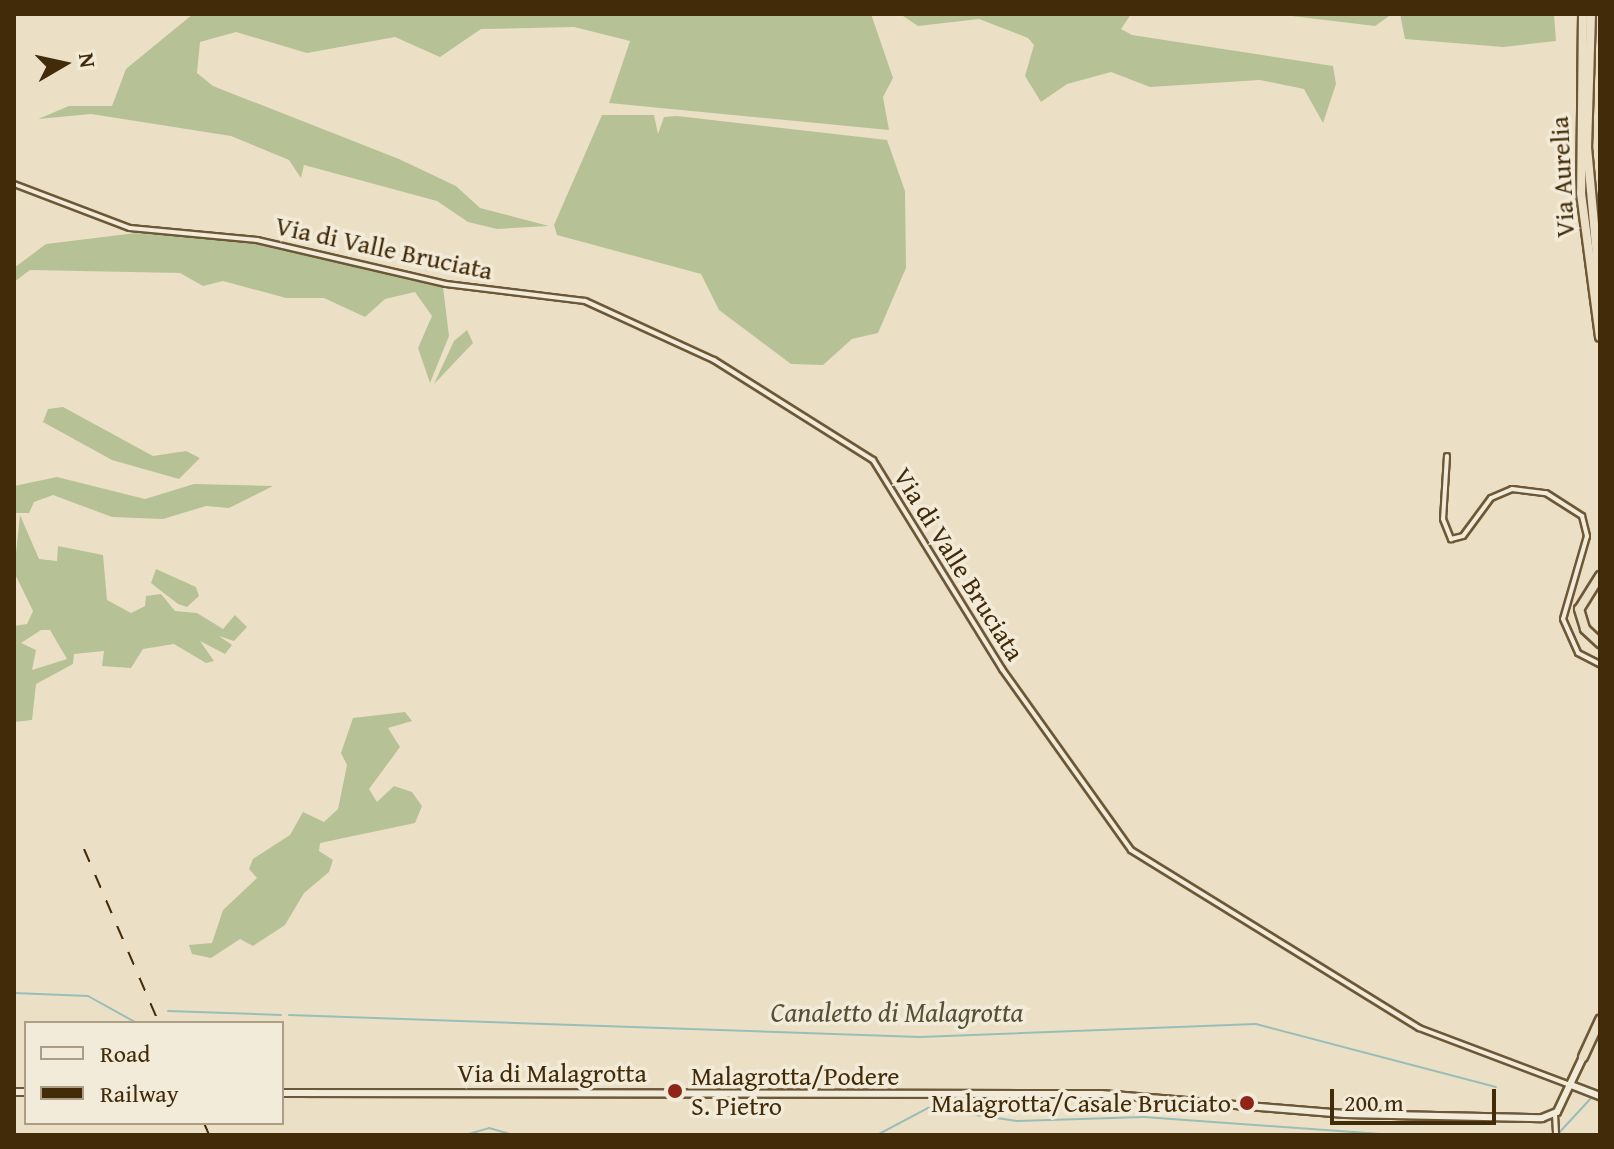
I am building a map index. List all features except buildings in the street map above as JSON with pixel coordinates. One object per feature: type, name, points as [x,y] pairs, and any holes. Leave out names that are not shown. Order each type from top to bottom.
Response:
[{"type":"highway","name":"Via Aurelia","points":[[1583,14],[1581,193],[1600,337]]},
{"type":"highway","name":"Via Aurelia","points":[[1591,14],[1587,147],[1600,289]]},
{"type":"highway","points":[[1600,576],[1579,605],[1584,628],[1600,642]]},
{"type":"highway","points":[[1583,1057],[1600,1020]]},
{"type":"main road","points":[[1555,1114],[1583,1057]]},
{"type":"main road","points":[[1571,1085],[1600,1096]]},
{"type":"main road","name":"Via di Malagrotta","points":[[284,1093],[1101,1094],[1345,1114],[1555,1114]]},
{"type":"street","name":"Via di Valle Bruciata","points":[[14,184],[130,228],[257,240],[446,284],[585,301],[714,360],[873,460],[1002,669],[1128,848],[1419,1028],[1571,1085]]},
{"type":"street","points":[[1447,456],[1443,519],[1451,539],[1463,536],[1491,498],[1516,488],[1557,497],[1582,516],[1587,536],[1563,619],[1578,653],[1600,664]]},
{"type":"street","points":[[1555,1114],[1556,1132]]},
{"type":"green space","points":[[193,14],[871,14],[893,78],[883,97],[889,130],[609,103],[630,41],[574,27],[481,29],[440,57],[395,37],[307,53],[236,32],[200,42],[197,73],[213,86],[399,159],[456,186],[480,208],[549,226],[497,229],[468,222],[437,201],[304,165],[301,178],[289,160],[231,136],[91,114],[38,119],[69,106],[112,106],[126,69]]},
{"type":"green space","points":[[900,14],[1131,14],[1121,29],[1132,35],[1333,66],[1336,84],[1323,123],[1304,89],[1260,80],[1150,87],[1111,72],[1067,84],[1041,102],[1025,76],[1034,45],[1028,38],[979,19],[918,26]]},
{"type":"green space","points":[[1275,14],[1392,14],[1375,26]]},
{"type":"green space","points":[[1400,14],[1554,14],[1556,41],[1503,47],[1405,39]]},
{"type":"green space","points":[[602,115],[654,115],[658,134],[664,117],[677,116],[887,140],[905,191],[906,268],[878,333],[852,339],[823,365],[791,364],[719,310],[701,274],[557,235],[554,225]]},
{"type":"green space","points":[[136,233],[258,243],[443,287],[449,336],[430,383],[418,348],[432,316],[415,292],[385,299],[365,317],[324,298],[286,298],[223,281],[203,286],[180,273],[30,270],[14,282],[14,268],[46,244]]},
{"type":"green space","points":[[467,330],[473,343],[434,384],[454,341]]},
{"type":"green space","points":[[63,407],[153,456],[186,451],[200,458],[179,479],[112,460],[43,422],[48,409]]},
{"type":"green space","points":[[57,477],[145,499],[194,484],[273,486],[229,508],[206,506],[163,519],[112,517],[53,495],[34,502],[29,513],[14,513],[14,486]]},
{"type":"green space","points":[[20,515],[39,559],[57,561],[58,546],[103,555],[107,600],[131,613],[145,606],[146,596],[161,594],[175,611],[197,613],[223,629],[235,615],[247,627],[234,641],[219,636],[232,645],[225,654],[200,641],[214,661],[206,663],[174,644],[143,649],[131,668],[102,666],[104,651],[74,654],[73,664],[36,684],[32,720],[14,722],[14,626],[27,624],[33,611],[14,572]],"holes":[[[41,630],[50,630],[67,659],[32,670],[36,650],[21,643]]]},
{"type":"green space","points":[[156,569],[196,587],[199,596],[187,607],[178,604],[151,583]]},
{"type":"green space","points":[[405,712],[412,721],[388,728],[400,747],[369,789],[377,802],[394,786],[412,792],[422,806],[415,823],[320,843],[319,851],[333,860],[329,872],[304,893],[285,925],[253,946],[240,939],[211,958],[192,954],[189,945],[212,943],[223,910],[257,878],[249,869],[253,859],[290,835],[303,812],[324,822],[338,809],[347,765],[341,753],[353,718]]},
{"type":"waterway","name":"Canaletto di Malagrotta","points":[[14,993],[88,996],[133,1021]]},
{"type":"waterway","name":"Canaletto di Malagrotta","points":[[168,1011],[281,1015]]},
{"type":"waterway","name":"Canaletto di Malagrotta","points":[[289,1015],[920,1037],[1256,1024],[1496,1087]]},
{"type":"waterway","points":[[1557,1135],[1593,1096]]},
{"type":"waterway","points":[[877,1135],[928,1108],[1017,1121],[1144,1117],[1394,1135]]},
{"type":"waterway","points":[[465,1135],[489,1128],[514,1135]]},
{"type":"railway","points":[[84,849],[158,1021]]},
{"type":"railway","points":[[205,1125],[209,1135]]},
{"type":"place","name":"Malagrotta/Podere S. Pietro","points":[[675,1091]]},
{"type":"place","name":"Malagrotta/Casale Bruciato","points":[[1247,1103]]}]
